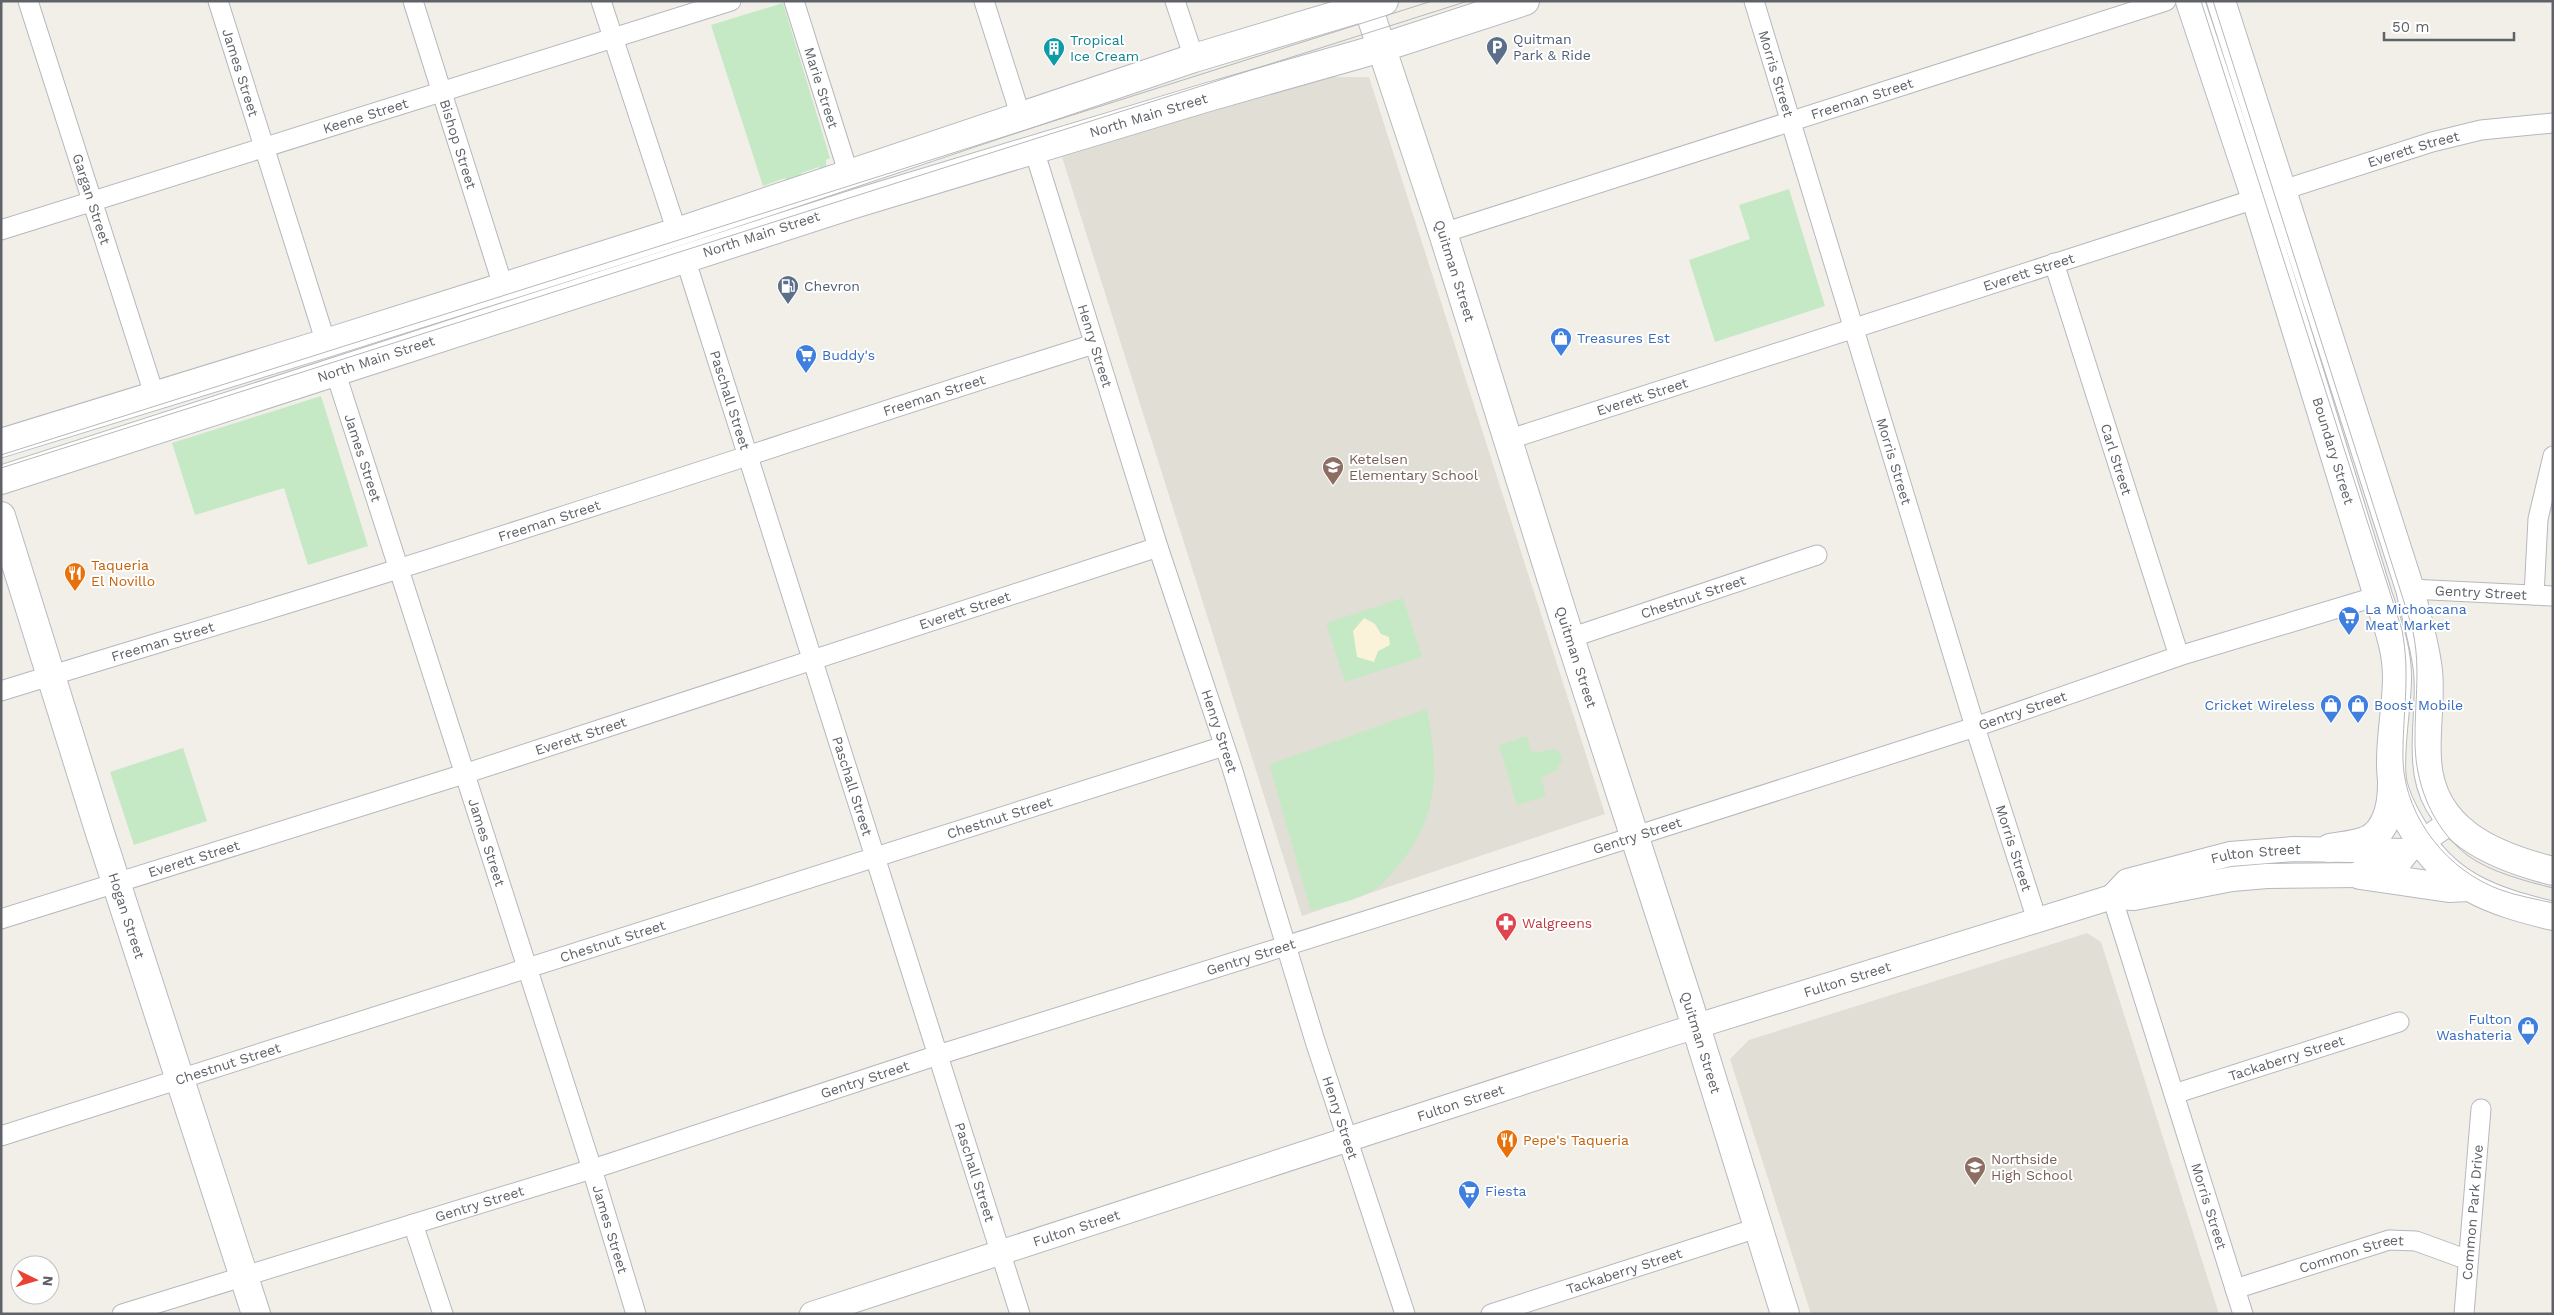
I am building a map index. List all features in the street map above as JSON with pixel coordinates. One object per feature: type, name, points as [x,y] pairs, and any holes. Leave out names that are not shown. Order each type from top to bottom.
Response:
[{"type":"main road","name":"North Main Street","points":[[1,480],[162,427],[336,374],[854,204],[1381,48],[1525,1]]},
{"type":"main road","name":"Boundary Street","points":[[2190,1],[2256,199],[2396,654],[2392,780],[2415,848],[2468,888]]},
{"type":"main road","points":[[2221,1],[2410,589],[2428,672],[2426,760],[2434,792],[2441,808],[2452,822],[2472,839],[2502,857],[2553,871]]},
{"type":"main road","name":"North Main Street","points":[[1,443],[326,344],[677,232],[1194,58],[1372,3]]},
{"type":"main road","name":"Quitman Street","points":[[1372,3],[1381,48],[1443,233],[1785,1314]]},
{"type":"main road","name":"Hogan Street","points":[[1,516],[50,676],[256,1314]]},
{"type":"main road","points":[[2330,848],[2366,841],[2376,834],[2384,825],[2390,811],[2392,780]]},
{"type":"main road","points":[[2360,874],[2449,888],[2468,888],[2495,899],[2553,916]]},
{"type":"street","name":"Gargan Street","points":[[28,1],[155,397]]},
{"type":"street","name":"James Street","points":[[218,1],[326,344]]},
{"type":"street","name":"Bishop Street","points":[[413,1],[503,286]]},
{"type":"street","points":[[601,1],[677,232]]},
{"type":"street","name":"Keene Street","points":[[1,230],[93,203],[731,1]]},
{"type":"street","name":"Marie Street","points":[[794,1],[849,175]]},
{"type":"street","points":[[984,1],[1021,117]]},
{"type":"street","points":[[1175,1],[1194,58]]},
{"type":"street","name":"Morris Street","points":[[1754,1],[1975,727],[2037,920]]},
{"type":"street","name":"Freeman Street","points":[[1443,233],[2166,1]]},
{"type":"street","name":"Everett Street","points":[[1507,440],[2432,142],[2481,130],[2553,123]]},
{"type":"street","name":"Henry Street","points":[[1034,150],[1158,548],[1224,746],[1347,1138],[1405,1314]]},
{"type":"street","name":"Paschall Street","points":[[685,258],[1020,1314]]},
{"type":"street","name":"Carl Street","points":[[2054,263],[2179,656]]},
{"type":"street","name":"Freeman Street","points":[[1,691],[398,569],[866,416],[1094,344]]},
{"type":"street","name":"James Street","points":[[336,374],[592,1169],[636,1314]]},
{"type":"street","points":[[2534,595],[2538,519],[2553,456]]},
{"type":"street","name":"Everett Street","points":[[1,919],[464,774],[812,659],[1158,548]]},
{"type":"street","name":"Chestnut Street","points":[[1570,638],[1817,555]]},
{"type":"street","name":"Gentry Street","points":[[2410,589],[2553,596]]},
{"type":"street","name":"Gentry Street","points":[[122,1314],[592,1169],[938,1054],[1634,837],[1975,727],[2179,656],[2378,596]]},
{"type":"street","name":"Chestnut Street","points":[[1,1136],[1224,746]]},
{"type":"street","name":"Fulton Street","points":[[812,1314],[1000,1254],[1347,1138],[2112,896],[2134,898],[2232,879],[2266,876],[2360,874],[2398,864],[2415,848],[2452,822]]},
{"type":"street","name":"Fulton Street","points":[[2112,896],[2127,881],[2230,854],[2330,848],[2365,852],[2415,848]]},
{"type":"street","points":[[2230,854],[2232,879]]},
{"type":"street","name":"Morris Street","points":[[2112,896],[2243,1314]]},
{"type":"street","name":"Tackaberry Street","points":[[2174,1094],[2399,1022]]},
{"type":"street","name":"Common Park Drive","points":[[2464,1314],[2481,1109]]},
{"type":"street","points":[[414,1224],[443,1314]]},
{"type":"street","name":"Tackaberry Street","points":[[1491,1314],[1757,1228]]},
{"type":"street","name":"Common Street","points":[[2235,1289],[2389,1240],[2416,1241],[2468,1260]]},
{"type":"shaded area","name":"Ketelsen Elementary School","points":[[1319,77],[1369,77],[1605,814],[1302,916],[1062,157]]},
{"type":"shaded area","name":"Northside High School","points":[[2087,933],[2101,942],[2219,1314],[1811,1314],[1730,1059],[1749,1040]]},
{"type":"green space","points":[[783,3],[830,158],[826,160],[826,168],[821,171],[819,167],[801,173],[802,177],[787,182],[785,178],[763,186],[711,25]]},
{"type":"green space","points":[[1789,189],[1825,306],[1715,342],[1689,260],[1750,239],[1739,205]]},
{"type":"green space","points":[[321,396],[368,546],[308,565],[284,488],[195,515],[172,443]]},
{"type":"green space","points":[[1403,598],[1422,657],[1345,682],[1326,623]]},
{"type":"green space","points":[[1427,709],[1433,750],[1433,789],[1430,807],[1414,843],[1393,872],[1375,889],[1352,900],[1311,911],[1270,767],[1273,763]]},
{"type":"green space","points":[[1527,736],[1532,753],[1555,749],[1560,753],[1562,761],[1558,766],[1559,769],[1541,778],[1546,796],[1517,805],[1499,745]]},
{"type":"green space","points":[[183,748],[207,821],[134,845],[110,772]]},
{"type":"sand","points":[[1364,618],[1375,624],[1381,634],[1389,637],[1390,645],[1378,651],[1374,662],[1357,657],[1353,631]]},
{"type":"tram line","points":[[1,455],[1432,1]]},
{"type":"tram line","points":[[1,468],[1468,1]]},
{"type":"tram line","points":[[2201,1],[2402,630],[2406,664],[2403,762],[2406,783],[2412,803],[2421,823],[2433,840],[2447,856],[2464,870],[2501,890],[2553,903]]},
{"type":"tram line","points":[[2213,1],[2412,627],[2417,668],[2415,754],[2427,802],[2434,817],[2444,831],[2454,844],[2467,855],[2497,871],[2553,888]]},
{"type":"place","name":"Quitman Park & Ride","points":[[1497,66]]},
{"type":"place","name":"Tropical Ice Cream","points":[[1054,67]]},
{"type":"place","name":"Chevron","points":[[788,305]]},
{"type":"place","name":"Treasures Est","points":[[1561,357]]},
{"type":"place","name":"Buddy's","points":[[806,374]]},
{"type":"place","name":"Ketelsen Elementary School","points":[[1333,486]]},
{"type":"place","name":"Taqueria El Novillo","points":[[75,592]]},
{"type":"place","name":"La Michoacana Meat Market","points":[[2349,636]]},
{"type":"place","name":"Cricket Wireless","points":[[2331,724]]},
{"type":"place","name":"Boost Mobile","points":[[2358,724]]},
{"type":"place","name":"Walgreens","points":[[1506,942]]},
{"type":"place","name":"Fulton Washateria","points":[[2528,1046]]},
{"type":"place","name":"Pepe's Taqueria","points":[[1507,1159]]},
{"type":"place","name":"Northside High School","points":[[1975,1186]]},
{"type":"place","name":"Fiesta","points":[[1469,1210]]}]
